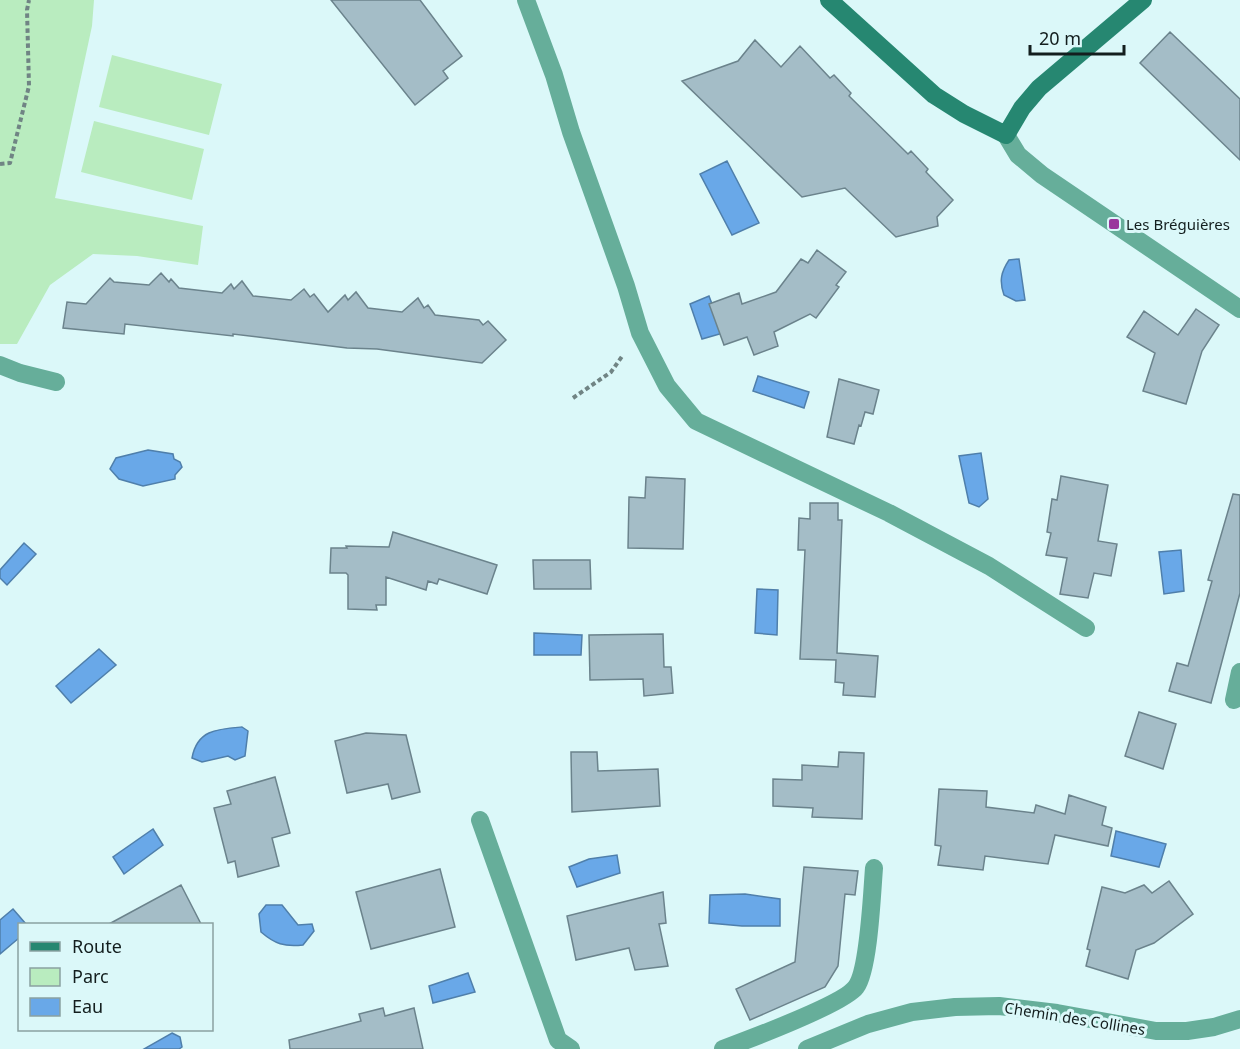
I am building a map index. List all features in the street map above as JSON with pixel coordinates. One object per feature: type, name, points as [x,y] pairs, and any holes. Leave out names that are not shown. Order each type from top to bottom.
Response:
[{"type":"street","points":[[526,0],[554,75],[571,132],[626,286],[640,333],[667,386],[696,421],[888,513],[989,566],[1086,628]]},
{"type":"street","points":[[829,0],[934,95],[964,114],[1006,135],[1018,155],[1042,175],[1240,309]]},
{"type":"street","points":[[1006,135],[1022,108],[1039,88],[1143,0]]},
{"type":"street","points":[[0,365],[20,373],[56,382]]},
{"type":"street","points":[[1234,700],[1240,672]]},
{"type":"street","points":[[480,820],[558,1040],[571,1049]]},
{"type":"street","points":[[723,1049],[834,1002],[856,987],[864,963],[874,868]]},
{"type":"street","name":"Chemin des Collines","points":[[807,1049],[868,1024],[912,1012],[955,1007],[999,1006],[1057,1013],[1156,1031],[1187,1031],[1214,1027],[1240,1019]]},
{"type":"path","points":[[0,164],[10,163],[29,86],[27,10],[29,0]]},
{"type":"path","points":[[573,398],[611,372],[640,333]]},
{"type":"green space","points":[[0,0],[94,0],[92,26],[55,198],[203,226],[198,265],[137,256],[93,254],[50,285],[17,344],[0,344]]},
{"type":"green space","points":[[112,55],[222,84],[209,135],[99,107]]},
{"type":"green space","points":[[94,121],[204,149],[192,200],[81,172]]},
{"type":"water","points":[[727,161],[759,223],[732,235],[700,174]]},
{"type":"water","points":[[1019,259],[1025,300],[1016,301],[1004,295],[1001,281],[1009,260]]},
{"type":"water","points":[[709,296],[723,333],[702,339],[690,304]]},
{"type":"water","points":[[758,376],[809,392],[804,408],[753,391]]},
{"type":"water","points":[[148,450],[173,454],[174,459],[180,462],[182,467],[175,475],[175,479],[143,486],[119,479],[110,469],[116,458]]},
{"type":"water","points":[[981,453],[988,499],[979,507],[969,503],[959,456]]},
{"type":"water","points":[[24,543],[36,554],[7,585],[0,578],[0,570]]},
{"type":"water","points":[[1181,550],[1184,591],[1164,594],[1159,552]]},
{"type":"water","points":[[757,589],[778,590],[777,635],[755,633]]},
{"type":"water","points":[[534,633],[582,635],[581,655],[534,655]]},
{"type":"water","points":[[99,649],[116,665],[71,703],[56,686]]},
{"type":"water","points":[[242,727],[248,731],[245,756],[235,760],[228,756],[202,762],[192,758],[203,736],[217,730]]},
{"type":"water","points":[[153,829],[163,845],[124,874],[113,857]]},
{"type":"water","points":[[1116,831],[1166,844],[1159,867],[1111,856]]},
{"type":"water","points":[[617,855],[620,873],[577,887],[569,867],[589,859]]},
{"type":"water","points":[[745,894],[780,899],[780,926],[709,923],[710,895]]},
{"type":"water","points":[[266,905],[282,905],[298,925],[312,924],[314,931],[303,945],[290,946],[275,942],[261,932],[259,914]]},
{"type":"water","points":[[13,909],[25,923],[18,923],[18,939],[0,954],[0,920]]},
{"type":"water","points":[[468,973],[475,992],[433,1003],[429,986]]},
{"type":"water","points":[[172,1033],[180,1037],[182,1047],[179,1049],[144,1049]]},
{"type":"building","points":[[331,0],[420,0],[462,56],[443,71],[448,78],[415,105]]},
{"type":"building","points":[[1170,32],[1240,99],[1240,160],[1140,63]]},
{"type":"building","points":[[755,40],[781,67],[800,46],[830,78],[834,75],[851,93],[849,96],[908,154],[911,151],[928,169],[926,172],[953,200],[937,217],[938,226],[896,237],[845,188],[802,197],[682,81],[738,61]]},
{"type":"building","points":[[817,250],[846,272],[836,285],[839,287],[816,318],[810,314],[774,332],[778,346],[754,355],[747,337],[724,345],[709,304],[739,293],[742,304],[776,292],[801,259],[808,263]]},
{"type":"building","points":[[161,273],[179,288],[222,293],[231,284],[234,289],[242,281],[253,296],[291,300],[304,289],[310,297],[314,294],[328,312],[345,295],[348,300],[356,292],[368,308],[402,312],[418,298],[424,308],[428,305],[435,315],[479,320],[483,325],[488,321],[506,340],[482,363],[377,349],[347,348],[125,324],[124,334],[63,328],[67,302],[86,304],[110,278],[114,282],[149,285]]},
{"type":"building","points":[[1196,309],[1219,325],[1202,351],[1186,404],[1143,391],[1155,353],[1127,337],[1144,311],[1178,335]]},
{"type":"building","points":[[839,379],[879,390],[873,414],[865,412],[854,444],[827,437]]},
{"type":"building","points":[[1061,476],[1108,485],[1098,541],[1117,544],[1111,576],[1094,573],[1088,598],[1060,594],[1067,558],[1046,555],[1051,533],[1047,532],[1052,499],[1057,500]]},
{"type":"building","points":[[646,477],[685,479],[683,549],[628,548],[629,497],[645,498]]},
{"type":"building","points":[[1233,494],[1240,495],[1240,593],[1211,703],[1169,691],[1177,663],[1188,666],[1212,581],[1208,580]]},
{"type":"building","points":[[810,503],[838,503],[838,520],[842,520],[837,653],[878,656],[875,697],[843,695],[844,683],[835,682],[836,660],[800,659],[805,550],[798,550],[799,518],[810,519]]},
{"type":"building","points":[[393,532],[497,565],[487,594],[439,579],[437,584],[428,581],[426,590],[386,577],[386,605],[376,605],[377,610],[348,609],[348,575],[330,573],[331,548],[389,547]]},
{"type":"building","points":[[533,560],[590,560],[591,589],[534,589]]},
{"type":"building","points":[[663,634],[664,667],[671,667],[673,693],[644,696],[643,679],[590,680],[589,635]]},
{"type":"building","points":[[1139,712],[1176,724],[1163,769],[1125,756]]},
{"type":"building","points":[[366,733],[406,735],[420,792],[392,799],[388,784],[347,793],[335,741]]},
{"type":"building","points":[[571,752],[597,752],[598,771],[658,769],[660,806],[572,812]]},
{"type":"building","points":[[839,752],[864,753],[862,819],[812,817],[813,808],[773,806],[773,779],[802,780],[802,765],[838,767]]},
{"type":"building","points":[[275,777],[290,833],[272,838],[279,866],[238,877],[235,861],[228,863],[214,808],[231,804],[227,791]]},
{"type":"building","points":[[939,789],[987,791],[986,807],[1034,813],[1036,805],[1065,814],[1069,795],[1106,807],[1102,825],[1112,828],[1108,846],[1055,835],[1048,864],[985,856],[983,870],[938,865],[941,846],[935,845]]},
{"type":"building","points":[[804,867],[858,871],[855,895],[845,894],[838,966],[825,987],[750,1020],[736,989],[795,962]]},
{"type":"building","points":[[440,869],[455,927],[371,949],[356,892]]},
{"type":"building","points":[[1169,881],[1193,914],[1154,943],[1136,950],[1128,979],[1086,966],[1090,950],[1087,949],[1102,887],[1125,893],[1144,885],[1152,893]]},
{"type":"building","points":[[181,885],[200,923],[111,923]]},
{"type":"building","points":[[663,892],[666,923],[659,924],[668,966],[635,970],[629,948],[576,960],[567,916]]},
{"type":"building","points":[[383,1008],[385,1016],[414,1008],[423,1049],[290,1049],[289,1040],[361,1021],[359,1014]]},
{"type":"place","name":"Les Bréguières","points":[[1114,224]]}]
